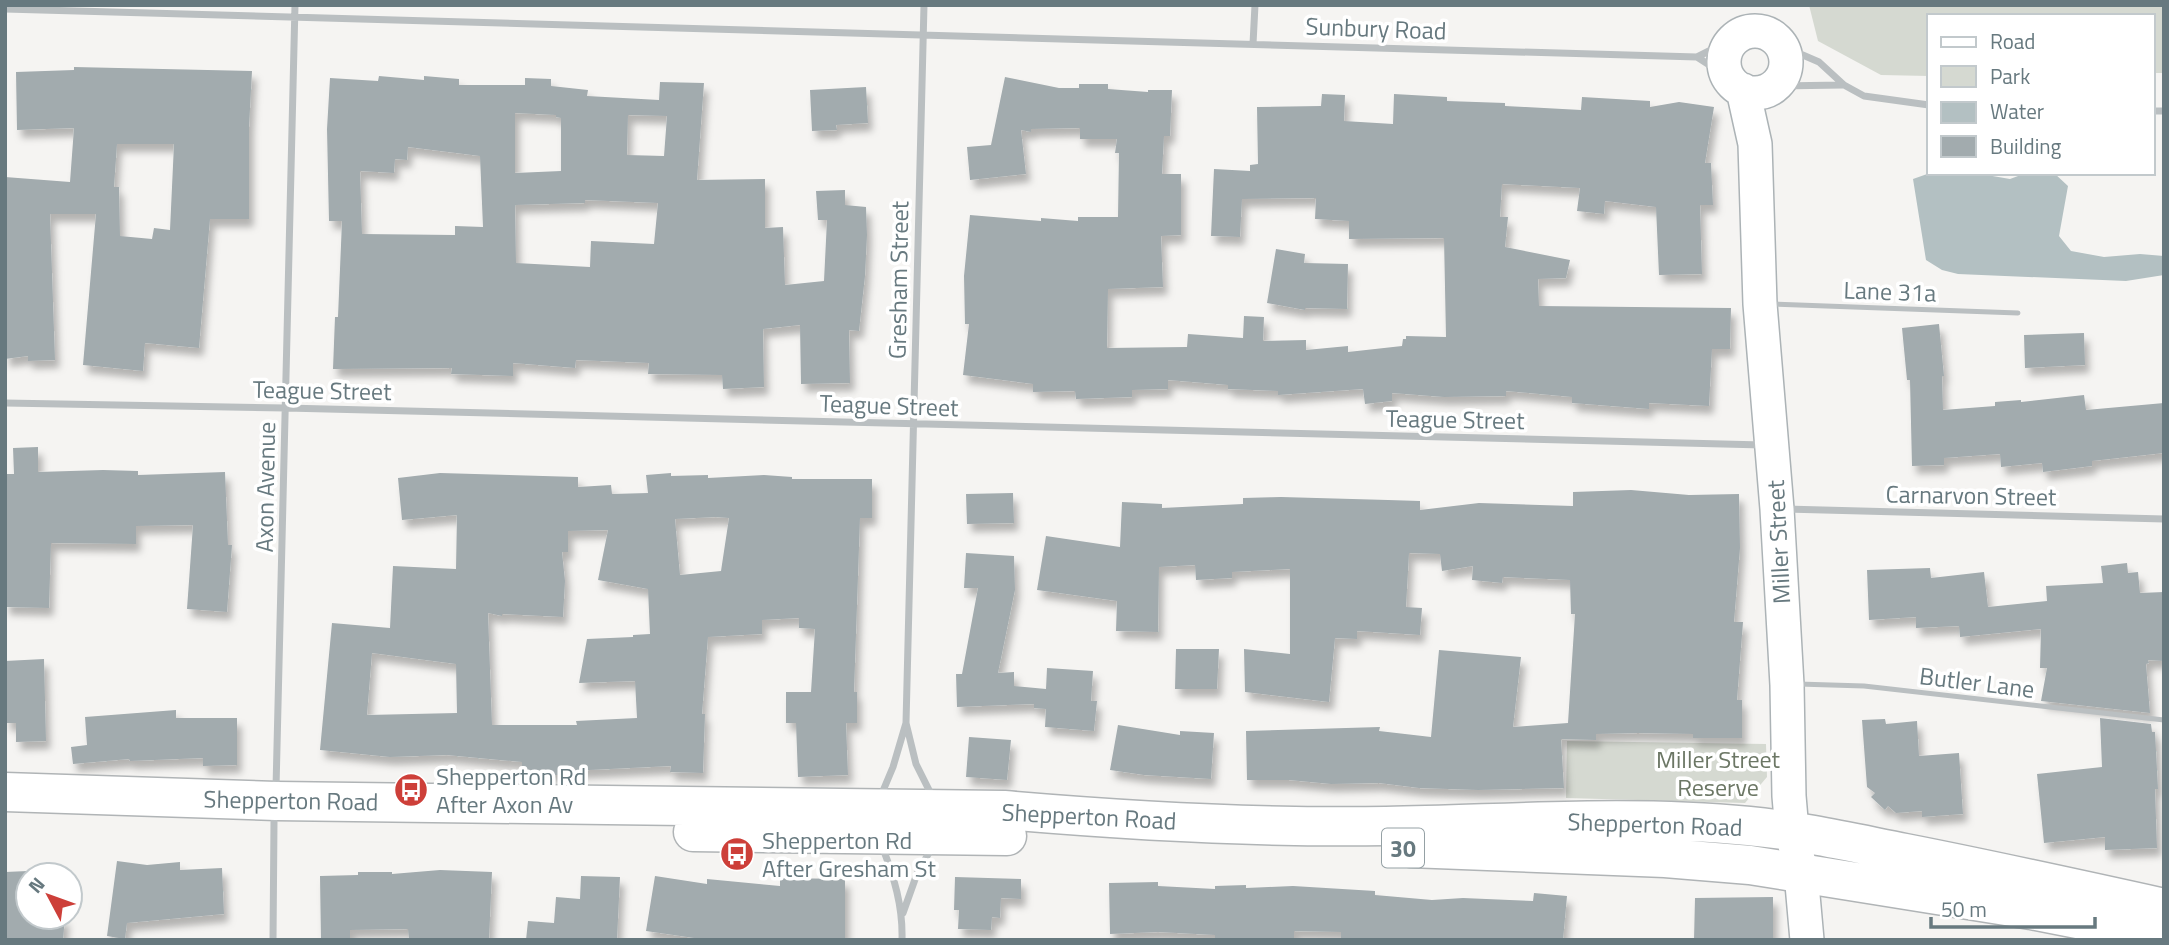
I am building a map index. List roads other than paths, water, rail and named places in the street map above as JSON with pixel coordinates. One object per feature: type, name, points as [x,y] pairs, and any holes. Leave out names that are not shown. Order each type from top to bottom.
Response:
[{"type":"highway","name":"Shepperton Road","points":[[5,792],[275,812]]},
{"type":"highway","name":"Shepperton Road","points":[[939,823],[1004,810],[1116,819],[1383,826],[1529,821],[1664,821],[1748,826],[1792,831],[2164,908]]},
{"type":"highway","name":"Shepperton Road","points":[[5,816],[275,812],[939,823],[1573,853],[1750,865],[2031,910],[2164,936]]},
{"type":"main road","points":[[1762,27],[1785,66],[1781,77],[1754,85],[1724,57],[1728,46],[1762,27]]},
{"type":"main road","name":"Miller Street","points":[[1754,85],[1760,304],[1777,509],[1792,831],[1801,873],[1807,940]]},
{"type":"street","name":"Axon Avenue","points":[[273,940],[295,5]]},
{"type":"street","name":"Gresham Street","points":[[877,822],[906,723],[924,5]]},
{"type":"street","points":[[1254,44],[1255,5]]},
{"type":"street","name":"Sunbury Road","points":[[5,9],[1697,57],[1762,27]]},
{"type":"street","points":[[1762,27],[1819,62],[1844,85],[1864,96],[1927,105]]},
{"type":"street","points":[[1697,57],[1754,85],[1844,85]]},
{"type":"street","name":"Teague Street","points":[[5,403],[1771,446]]},
{"type":"street","name":"Carnarvon Street","points":[[1777,509],[2164,519]]},
{"type":"street","name":"Gresham Street","points":[[906,723],[916,764],[939,823]]},
{"type":"street","points":[[877,822],[903,914]]},
{"type":"street","points":[[902,940],[903,914],[939,823]]},
{"type":"lane","name":"Lane 31a","points":[[1760,304],[2018,313]]},
{"type":"lane","name":"Butler Lane","points":[[1787,685],[1818,683],[1864,686],[2164,720]]},
{"type":"water","points":[[1927,174],[1987,175],[2010,179],[2021,175],[2056,175],[2068,186],[2059,236],[2071,251],[2104,257],[2140,254],[2164,256],[2164,275],[2126,281],[1958,274],[1942,270],[1926,260],[1913,179]]},
{"type":"place","name":"Shepperton Rd After Axon Av","points":[[411,790]]},
{"type":"place","name":"Shepperton Rd After Gresham St","points":[[737,854]]},
{"type":"park label","name":"Miller Street Reserve","points":[[1718,773]]}]
